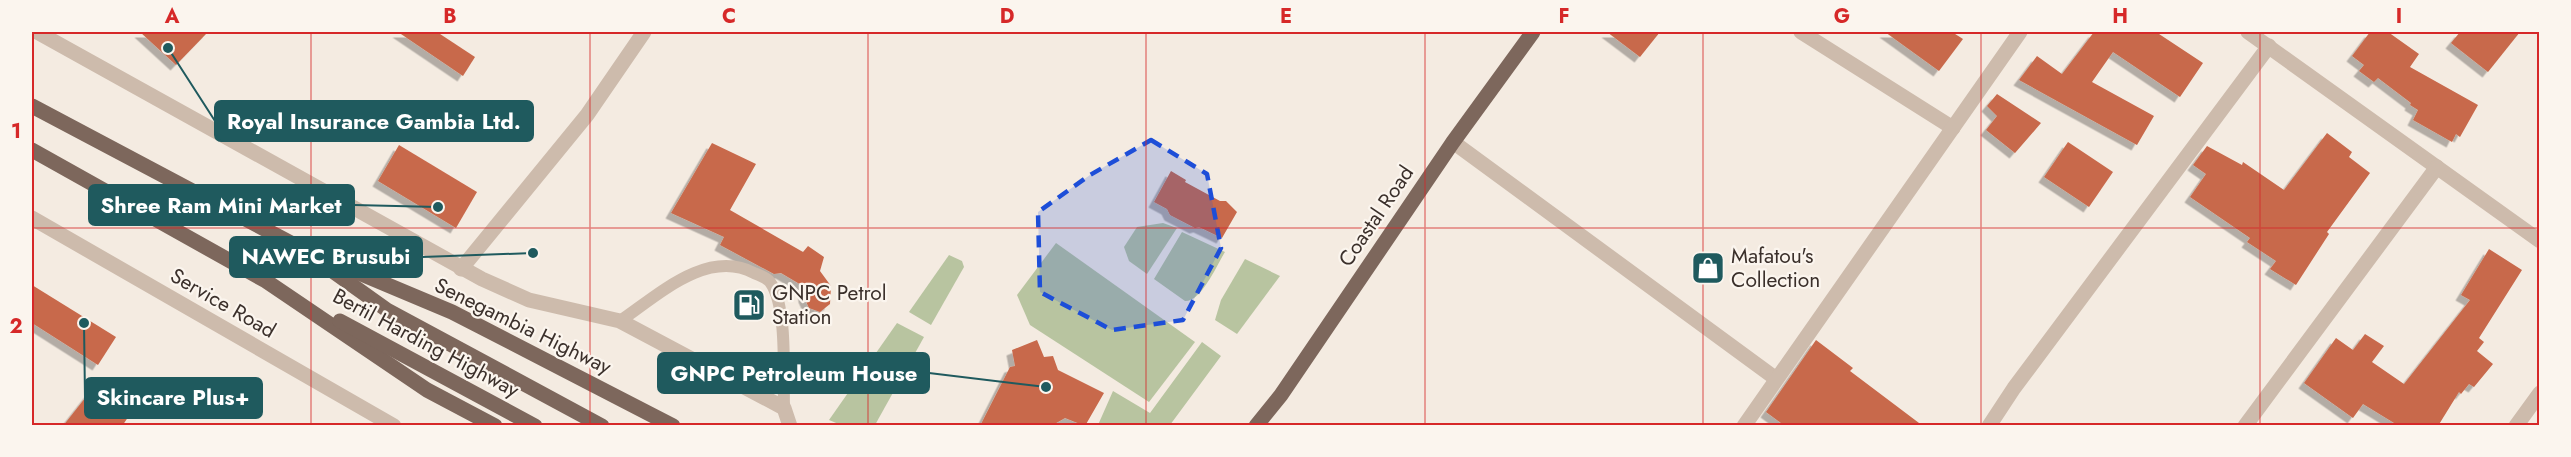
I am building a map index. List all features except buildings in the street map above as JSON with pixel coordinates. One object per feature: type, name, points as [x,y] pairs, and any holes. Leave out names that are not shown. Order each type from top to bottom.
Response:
[{"type":"main road","name":"Coastal Road","points":[[1256,426],[1281,395],[1453,142],[1533,32]]},
{"type":"main road","name":"Senegambia Highway","points":[[32,106],[302,249],[452,312],[673,426]]},
{"type":"main road","points":[[32,150],[266,281],[427,390],[495,426]]},
{"type":"main road","name":"Bertil Harding Highway","points":[[302,249],[387,310],[602,426]]},
{"type":"main road","name":"Bertil Harding Highway","points":[[266,281],[535,426]]},
{"type":"street","points":[[37,32],[461,269],[529,300],[620,321],[784,408],[790,426]]},
{"type":"street","points":[[461,269],[587,116],[644,32]]},
{"type":"street","points":[[1801,32],[1953,128]]},
{"type":"street","points":[[1744,426],[1775,378],[2019,32]]},
{"type":"street","points":[[2248,32],[2540,241]]},
{"type":"street","points":[[1989,426],[2021,378],[2269,46]]},
{"type":"street","points":[[1453,142],[1775,378]]},
{"type":"street","points":[[2245,426],[2437,167]]},
{"type":"street","name":"Service Road","points":[[32,218],[394,426]]},
{"type":"street","points":[[2516,426],[2540,393]]},
{"type":"lane","points":[[620,321],[687,275],[719,266],[742,266],[769,280],[776,295],[782,327],[784,408]]},
{"type":"highlighted area","points":[[1151,140],[1207,174],[1221,248],[1183,320],[1112,330],[1040,292],[1038,212],[1090,175]]},
{"type":"green space","points":[[1163,223],[1177,228],[1147,274],[1129,261],[1124,247],[1137,227]]},
{"type":"green space","points":[[1182,232],[1225,252],[1203,289],[1191,300],[1185,301],[1154,279]]},
{"type":"green space","points":[[1056,243],[1195,342],[1149,402],[1030,325],[1017,295]]},
{"type":"green space","points":[[949,255],[962,261],[964,267],[931,325],[909,312]]},
{"type":"green space","points":[[1245,259],[1280,276],[1237,334],[1215,320],[1221,300]]},
{"type":"green space","points":[[897,323],[924,337],[875,425],[841,425],[829,420]]},
{"type":"green space","points":[[1202,342],[1221,356],[1170,425],[1098,425],[1113,391],[1150,413]]},
{"type":"place","name":"Royal Insurance Gambia Ltd.","points":[[168,48]]},
{"type":"place","name":"Shree Ram Mini Market","points":[[438,207]]},
{"type":"place","name":"NAWEC Brusubi","points":[[533,253]]},
{"type":"place","name":"Mafatou's Collection","points":[[1708,268]]},
{"type":"place","name":"GNPC Petrol Station","points":[[749,305]]},
{"type":"place","name":"Skincare Plus+","points":[[84,323]]},
{"type":"place","name":"GNPC Petroleum House","points":[[1046,387]]}]
